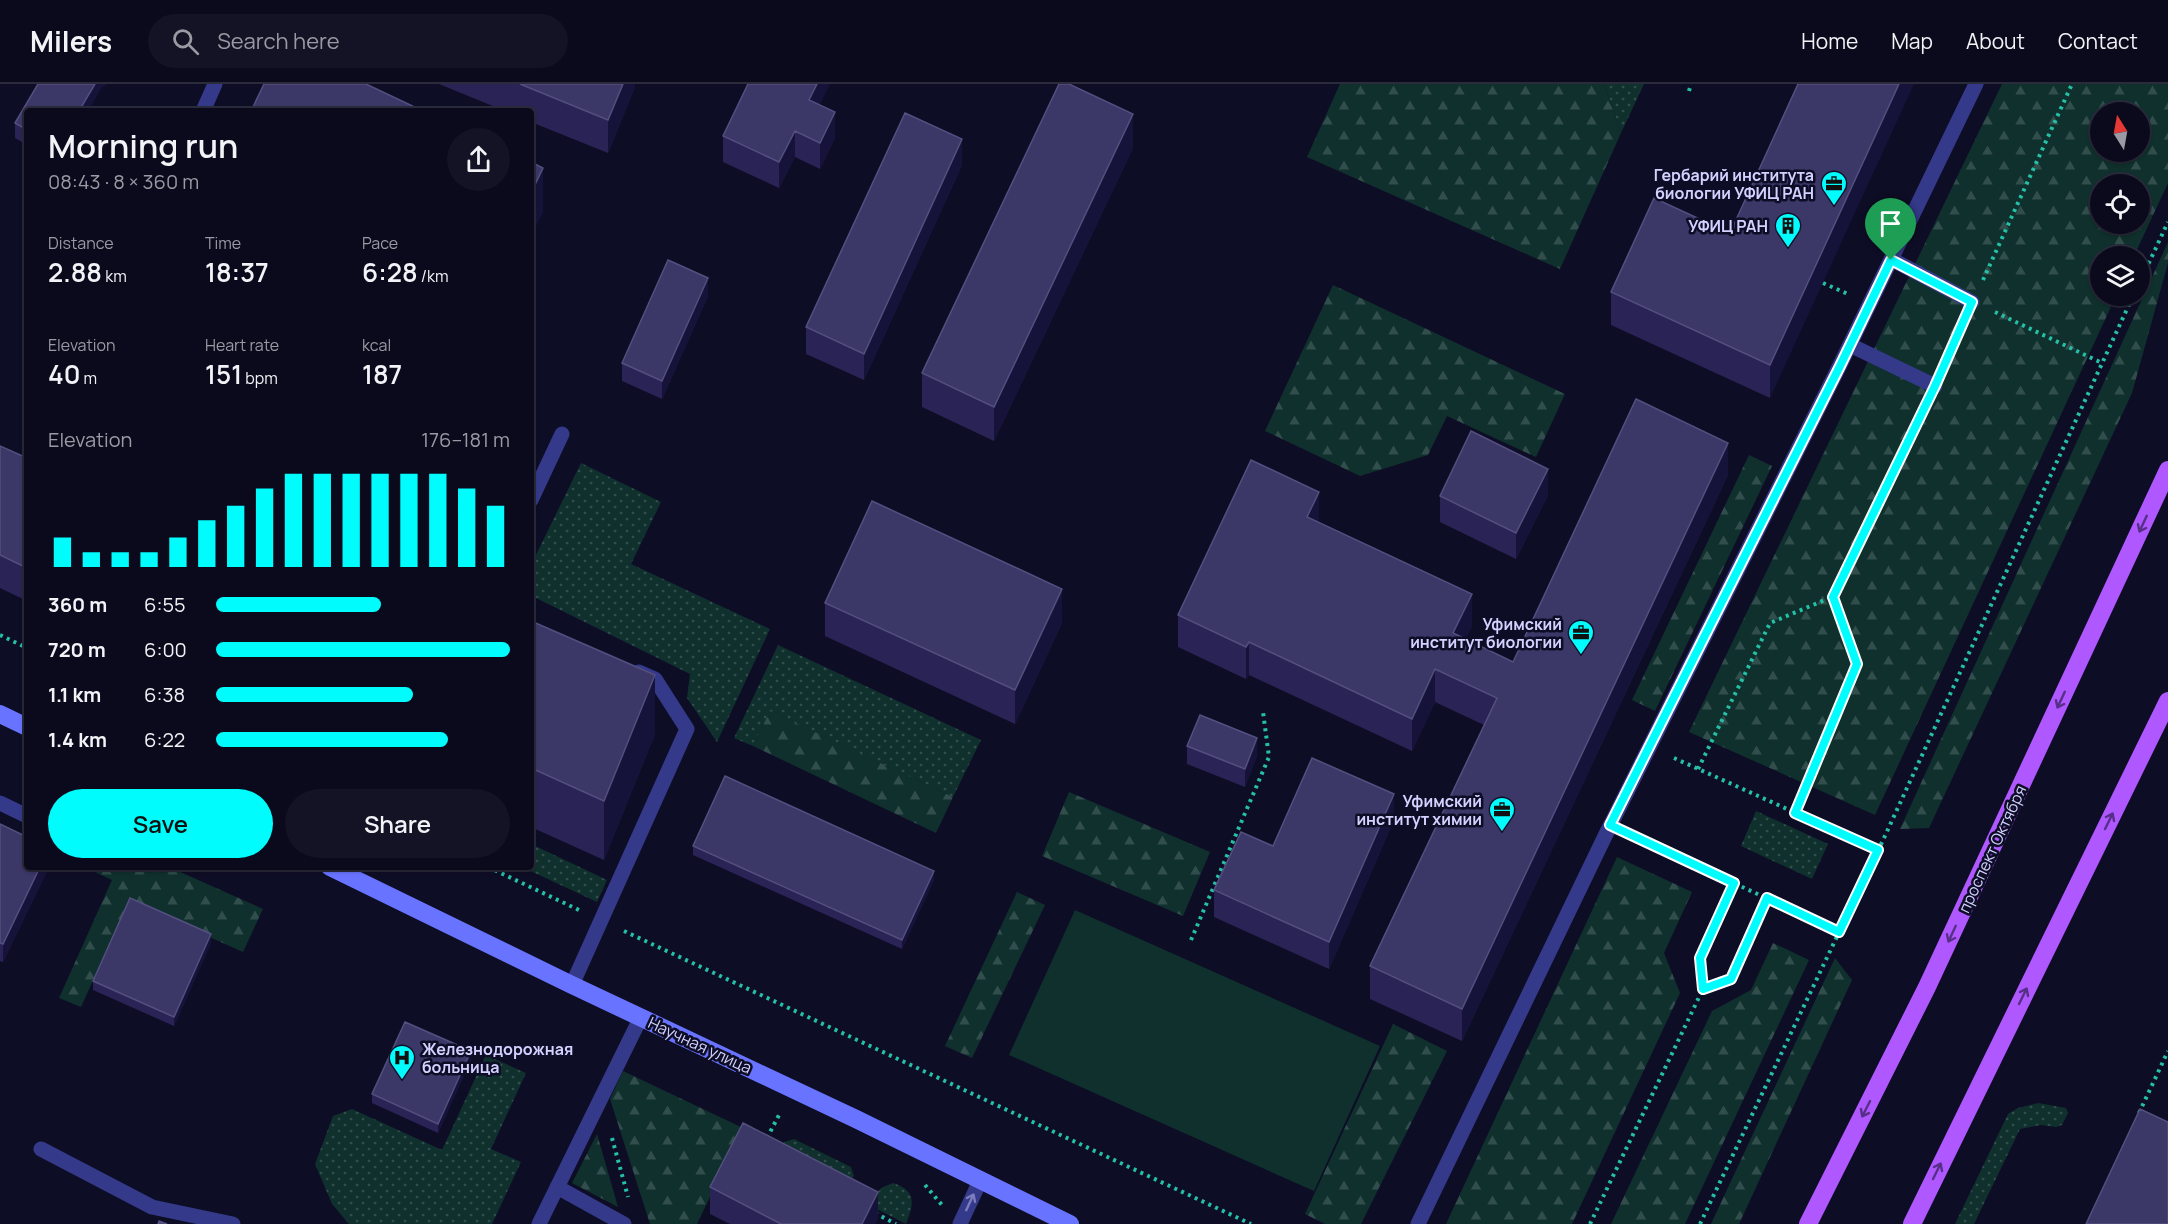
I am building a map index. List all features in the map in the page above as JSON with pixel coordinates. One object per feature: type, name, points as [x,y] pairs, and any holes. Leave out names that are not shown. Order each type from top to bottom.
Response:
[{"type":"main road","name":"проспект Октября","points":[[1808,1224],[1927,987],[2168,471]]},
{"type":"main road","points":[[1912,1224],[2168,701]]},
{"type":"street","points":[[0,714],[24,726]]},
{"type":"street","name":"Научная улица","points":[[359,873],[572,985],[856,1119],[1070,1224]]},
{"type":"lane","points":[[204,108],[215,84]]},
{"type":"lane","points":[[1418,1224],[1610,825],[1850,345],[1976,84]]},
{"type":"lane","points":[[1891,260],[1972,302]]},
{"type":"lane","points":[[1850,345],[1935,386]]},
{"type":"lane","points":[[534,494],[562,434]]},
{"type":"lane","points":[[572,985],[687,729],[655,679],[624,665]]},
{"type":"lane","points":[[0,803],[24,815]]},
{"type":"lane","points":[[539,1224],[641,1017]]},
{"type":"lane","points":[[41,1149],[152,1207],[233,1224]]},
{"type":"lane","points":[[960,1224],[980,1181]]},
{"type":"lane","points":[[557,1187],[624,1224]]},
{"type":"path","points":[[1689,91],[1691,84]]},
{"type":"path","points":[[1698,769],[1770,623],[1833,597],[1935,386],[2072,84]]},
{"type":"path","points":[[2150,260],[2168,222]]},
{"type":"path","points":[[1822,283],[1857,297]]},
{"type":"path","points":[[1972,302],[2102,363]]},
{"type":"path","points":[[1700,1224],[1878,850],[2128,306]]},
{"type":"path","points":[[1795,813],[1857,664],[1833,597]]},
{"type":"path","points":[[0,635],[24,647]]},
{"type":"path","points":[[1191,940],[1269,756],[1263,712]]},
{"type":"path","points":[[1649,747],[1878,850]]},
{"type":"path","points":[[1610,825],[1839,932]]},
{"type":"path","points":[[494,870],[1251,1224]]},
{"type":"path","points":[[1590,1224],[1703,989],[1700,958],[1734,883]]},
{"type":"path","points":[[1703,989],[1731,979],[1767,898]]},
{"type":"path","points":[[2138,1116],[2168,1051]]},
{"type":"path","points":[[600,1099],[630,1201]]},
{"type":"path","points":[[765,1142],[779,1115]]},
{"type":"path","points":[[875,1213],[896,1224]]},
{"type":"green space","points":[[1340,84],[1604,84],[1621,133],[1560,269],[1307,157]]},
{"type":"green space","points":[[1604,84],[1644,84],[1621,133]]},
{"type":"green space","points":[[2002,84],[2168,84],[2168,183],[2150,222],[2150,174],[2090,174],[2090,234],[2144,234],[2139,246],[2090,246],[2090,306],[2111,306],[1875,815],[1689,732]]},
{"type":"green space","points":[[2168,242],[2168,263],[2132,393],[1929,828],[1900,829],[2139,306],[2150,306],[2150,281]]},
{"type":"green space","points":[[1333,285],[1565,394],[1536,457],[1447,416],[1428,455],[1360,476],[1265,431]]},
{"type":"green space","points":[[1749,455],[1772,466],[1655,711],[1632,700]]},
{"type":"green space","points":[[581,463],[661,502],[631,564],[770,629],[717,742],[687,698],[690,674],[536,598],[534,559]]},
{"type":"green space","points":[[778,645],[981,740],[953,797],[770,712],[753,746],[734,738]]},
{"type":"green space","points":[[770,711],[953,797],[936,833],[753,746]]},
{"type":"green space","points":[[1069,792],[1210,852],[1183,916],[1042,856]]},
{"type":"green space","points":[[1756,811],[1828,844],[1812,879],[1741,846]]},
{"type":"green space","points":[[534,845],[607,880],[597,902],[528,870],[534,870]]},
{"type":"green space","points":[[1617,857],[1692,892],[1664,953],[1680,993],[1572,1224],[1446,1224]]},
{"type":"green space","points":[[90,870],[176,870],[263,909],[243,952],[129,901],[81,1007],[59,998],[112,880]]},
{"type":"green space","points":[[1017,892],[1045,905],[972,1058],[945,1046]]},
{"type":"green space","points":[[1075,910],[1380,1046],[1314,1191],[1009,1055]]},
{"type":"green space","points":[[1773,943],[1809,960],[1685,1224],[1611,1224],[1712,1011],[1751,990]]},
{"type":"green space","points":[[1835,958],[1852,980],[1739,1224],[1711,1224]]},
{"type":"green space","points":[[1393,1024],[1447,1051],[1361,1224],[1325,1224],[1305,1214]]},
{"type":"green space","points":[[486,1055],[526,1073],[491,1149],[521,1162],[492,1224],[349,1224],[332,1204],[315,1164],[333,1116],[352,1109],[442,1150]]},
{"type":"green space","points":[[623,1071],[743,1128],[697,1224],[650,1224],[610,1099]]},
{"type":"green space","points":[[2038,1103],[2066,1108],[2068,1113],[2062,1125],[2056,1127],[2041,1125],[2020,1129],[1974,1224],[1955,1224],[2008,1114],[2018,1108]]},
{"type":"green space","points":[[597,1134],[618,1207],[572,1183]]},
{"type":"green space","points":[[794,1139],[851,1167],[854,1176],[848,1183],[780,1151],[784,1142]]},
{"type":"green space","points":[[893,1183],[906,1190],[912,1199],[906,1224],[869,1205],[881,1188]]},
{"type":"building","points":[[38,84],[95,84],[81,108],[24,108],[24,128],[15,123]]},
{"type":"building","points":[[264,84],[366,84],[417,108],[252,108]]},
{"type":"building","points":[[520,84],[623,84],[608,120]]},
{"type":"building","points":[[748,84],[817,84],[809,100],[835,112],[820,143],[795,131],[779,162],[723,136]]},
{"type":"building","points":[[1059,84],[1069,84],[1133,114],[994,407],[922,373]]},
{"type":"building","name":"УФИЦ РАН","points":[[1798,84],[1899,84],[1770,365],[1611,292],[1654,198],[1730,233]]},
{"type":"building","points":[[905,113],[962,139],[864,354],[806,327]]},
{"type":"building","points":[[534,164],[543,168],[534,187]]},
{"type":"building","points":[[668,260],[708,278],[662,381],[622,363]]},
{"type":"building","points":[[1636,399],[1728,443],[1462,1009],[1370,966],[1497,698],[1435,669],[1412,719],[1249,642],[1246,647],[1178,615],[1251,460],[1319,492],[1307,517],[1472,594],[1453,633],[1513,662]]},
{"type":"building","points":[[1471,431],[1548,469],[1516,533],[1440,496]]},
{"type":"building","points":[[0,446],[24,457],[24,567],[0,555]]},
{"type":"building","points":[[872,501],[1062,589],[1015,690],[825,603]]},
{"type":"building","points":[[534,622],[655,675],[604,801],[534,769]]},
{"type":"building","points":[[1200,715],[1257,738],[1245,769],[1187,746]]},
{"type":"building","points":[[1312,758],[1394,794],[1329,942],[1214,890],[1241,832],[1273,846]]},
{"type":"building","points":[[725,776],[934,871],[902,940],[693,846]]},
{"type":"building","points":[[0,824],[24,836],[24,870],[39,870],[3,944],[0,943]]},
{"type":"building","points":[[130,898],[211,934],[174,1017],[93,981]]},
{"type":"building","points":[[405,1022],[471,1051],[438,1124],[372,1094]]},
{"type":"building","points":[[2140,1109],[2168,1122],[2168,1224],[2086,1224]]},
{"type":"building","points":[[743,1123],[878,1192],[862,1224],[781,1224],[710,1187]]},
{"type":"place","name":"Гербарий института биологии УФИЦ РАН","points":[[1834,207]]},
{"type":"place","name":"УФИЦ РАН","points":[[1788,249]]},
{"type":"place","name":"Уфимский институт биологии","points":[[1581,656]]},
{"type":"place","name":"Уфимский институт химии","points":[[1502,833]]},
{"type":"place","name":"Железнодорожная больница","points":[[402,1081]]},
{"type":"route","points":[[1891,260],[1972,302],[1935,386],[1833,597],[1857,664],[1795,813],[1878,850],[1839,932],[1767,898],[1731,979],[1703,989],[1700,958],[1734,883],[1610,825],[1891,260]]}]
